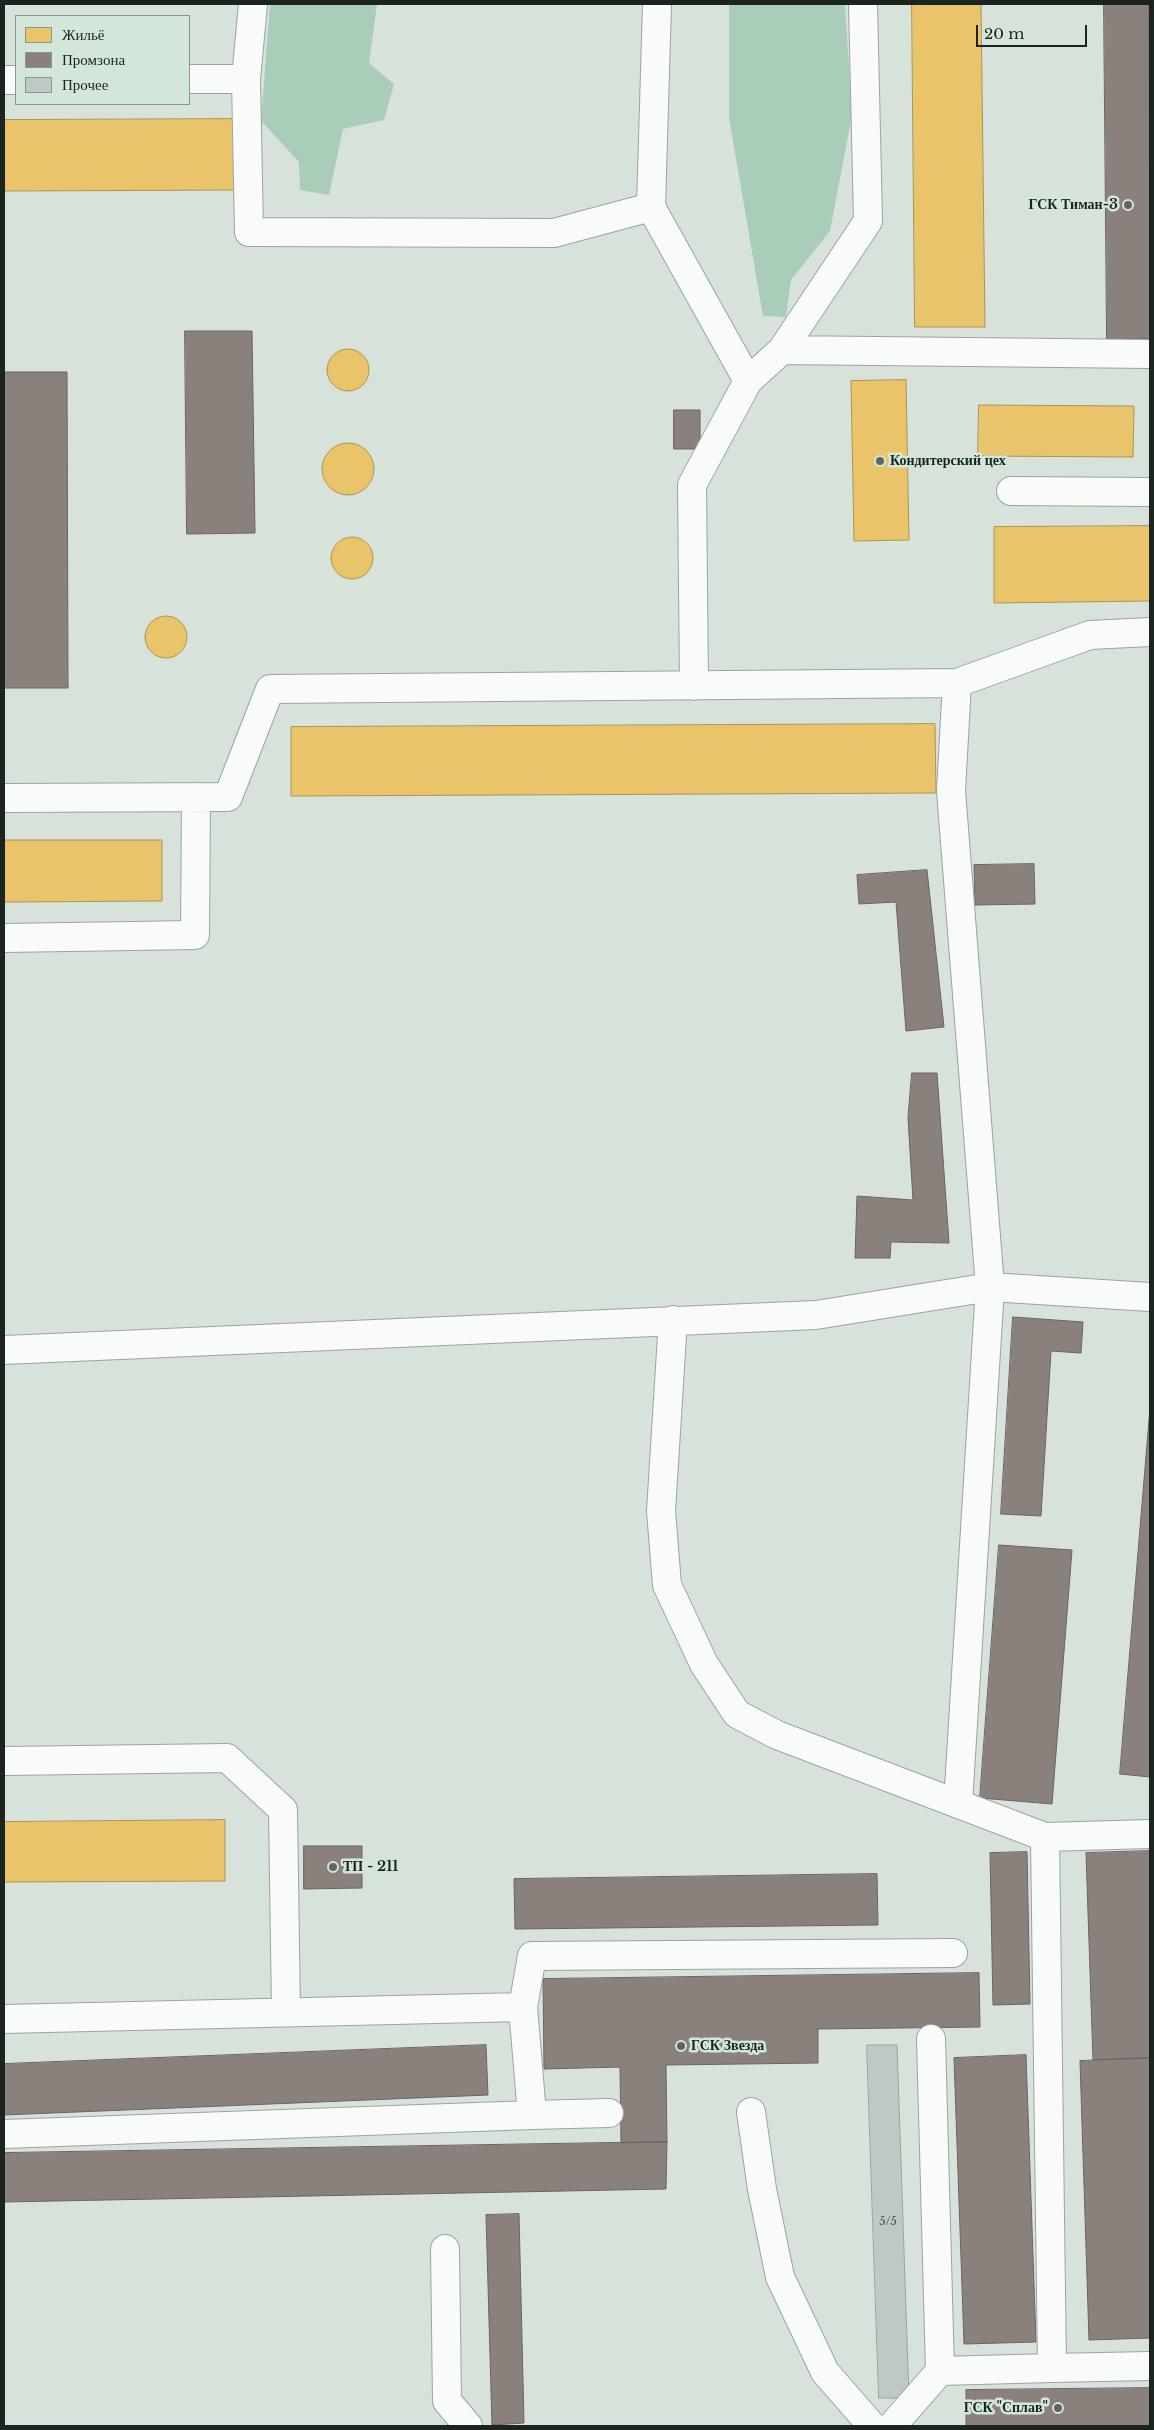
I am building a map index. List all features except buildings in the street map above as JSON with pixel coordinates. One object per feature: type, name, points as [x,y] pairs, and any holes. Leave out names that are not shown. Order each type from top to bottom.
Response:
[{"type":"street","points":[[253,4],[246,79],[249,232],[554,233],[651,207]]},
{"type":"street","points":[[694,686],[692,484],[748,381],[782,350],[868,221],[863,4]]},
{"type":"street","points":[[655,5],[651,207],[748,381]]},
{"type":"street","points":[[190,79],[246,79]]},
{"type":"street","points":[[782,350],[1150,354]]},
{"type":"street","points":[[1011,491],[1150,492]]},
{"type":"street","points":[[4,798],[228,797],[270,690],[957,683],[1090,635],[1150,632]]},
{"type":"street","points":[[957,683],[951,791],[990,1288],[958,1804]]},
{"type":"street","points":[[4,938],[195,935],[196,797]]},
{"type":"street","points":[[4,1350],[816,1315],[990,1288],[1150,1297]]},
{"type":"street","points":[[673,1320],[661,1511],[667,1585],[704,1664],[737,1714],[777,1735],[1045,1837],[1150,1834]]},
{"type":"street","points":[[4,1761],[227,1758],[282,1810],[286,2012]]},
{"type":"street","points":[[1045,1837],[1052,2368]]},
{"type":"street","points":[[532,2115],[523,2007],[532,1956],[953,1953]]},
{"type":"street","points":[[4,2019],[523,2007]]},
{"type":"street","points":[[892,2426],[940,2371],[931,2039]]},
{"type":"street","points":[[751,2112],[762,2189],[780,2277],[825,2372],[872,2426]]},
{"type":"street","points":[[4,2134],[609,2113]]},
{"type":"street","points":[[445,2249],[448,2401],[468,2426]]},
{"type":"street","points":[[940,2371],[1150,2366]]},
{"type":"green space","points":[[270,4],[377,4],[369,63],[394,84],[384,120],[343,129],[329,195],[300,190],[299,162],[261,121]]},
{"type":"green space","points":[[729,4],[845,4],[852,115],[830,231],[791,280],[786,317],[763,316],[729,118]]},
{"type":"place","name":"ГСК Тиман-3","points":[[1128,205]]},
{"type":"place","name":"Кондитерский цех","points":[[880,461]]},
{"type":"place","name":"ТП - 211","points":[[333,1867]]},
{"type":"place","name":"ГСК Звезда","points":[[681,2046]]},
{"type":"place","name":"ГСК \"Сплав\"","points":[[1058,2408]]}]
